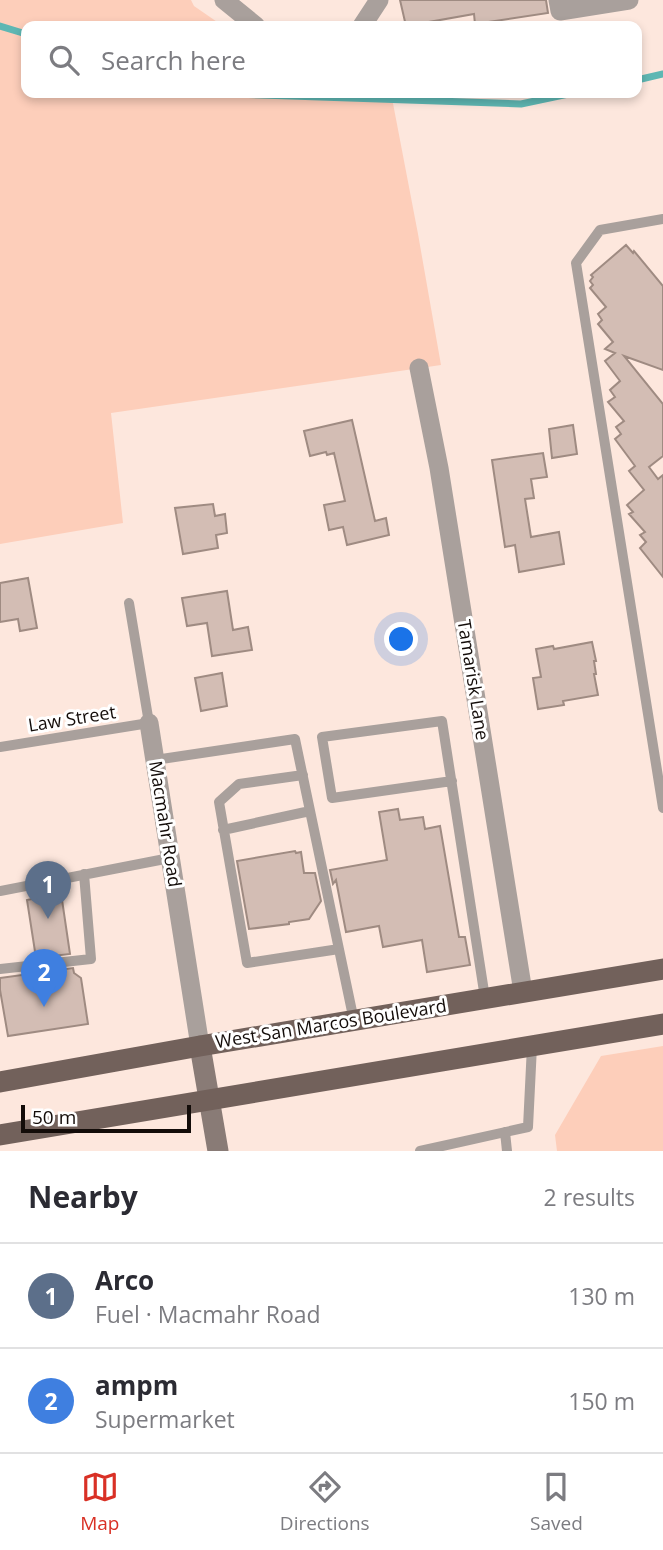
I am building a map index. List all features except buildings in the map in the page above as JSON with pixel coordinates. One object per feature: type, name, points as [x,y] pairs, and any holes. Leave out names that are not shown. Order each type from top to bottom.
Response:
[{"type":"main road","name":"West San Marcos Boulevard","points":[[0,1082],[200,1046],[663,970]]},
{"type":"main road","points":[[0,1135],[663,1024]]},
{"type":"main road","points":[[200,1046],[218,1151]]},
{"type":"street","points":[[224,0],[250,21]]},
{"type":"street","points":[[365,21],[379,0]]},
{"type":"street","points":[[559,5],[629,0]]},
{"type":"street","name":"Tamarisk Lane","points":[[419,368],[442,482],[523,992]]},
{"type":"street","name":"Macmahr Road","points":[[149,723],[200,1046]]},
{"type":"lane","points":[[663,219],[600,230],[576,263],[663,808]]},
{"type":"lane","name":"Macmahr Road","points":[[129,603],[149,723]]},
{"type":"lane","points":[[452,781],[332,798],[322,737],[442,721],[452,781],[485,999]]},
{"type":"lane","name":"Law Street","points":[[0,747],[149,723]]},
{"type":"lane","points":[[155,760],[295,739],[354,1021]]},
{"type":"lane","points":[[303,775],[239,784],[219,802],[247,963],[339,949]]},
{"type":"lane","points":[[223,830],[310,811]]},
{"type":"lane","points":[[0,891],[170,858]]},
{"type":"lane","points":[[0,969],[91,959],[84,874]]},
{"type":"lane","points":[[420,1151],[528,1127],[532,1046]]},
{"type":"lane","points":[[505,1132],[507,1151]]},
{"type":"shaded area","points":[[0,0],[191,0],[194,6],[216,21],[21,21],[21,98],[392,98],[441,365],[111,413],[123,523],[0,544]]},
{"type":"shaded area","points":[[663,1046],[663,1151],[557,1151],[555,1135],[601,1056]]},
{"type":"waterway","points":[[0,26],[21,32]]},
{"type":"waterway","points":[[642,79],[663,74]]},
{"type":"waterway","points":[[347,98],[521,104],[549,98]]},
{"type":"place","name":"Arco","points":[[48,919]]},
{"type":"place","name":"ampm","points":[[44,1007]]}]
